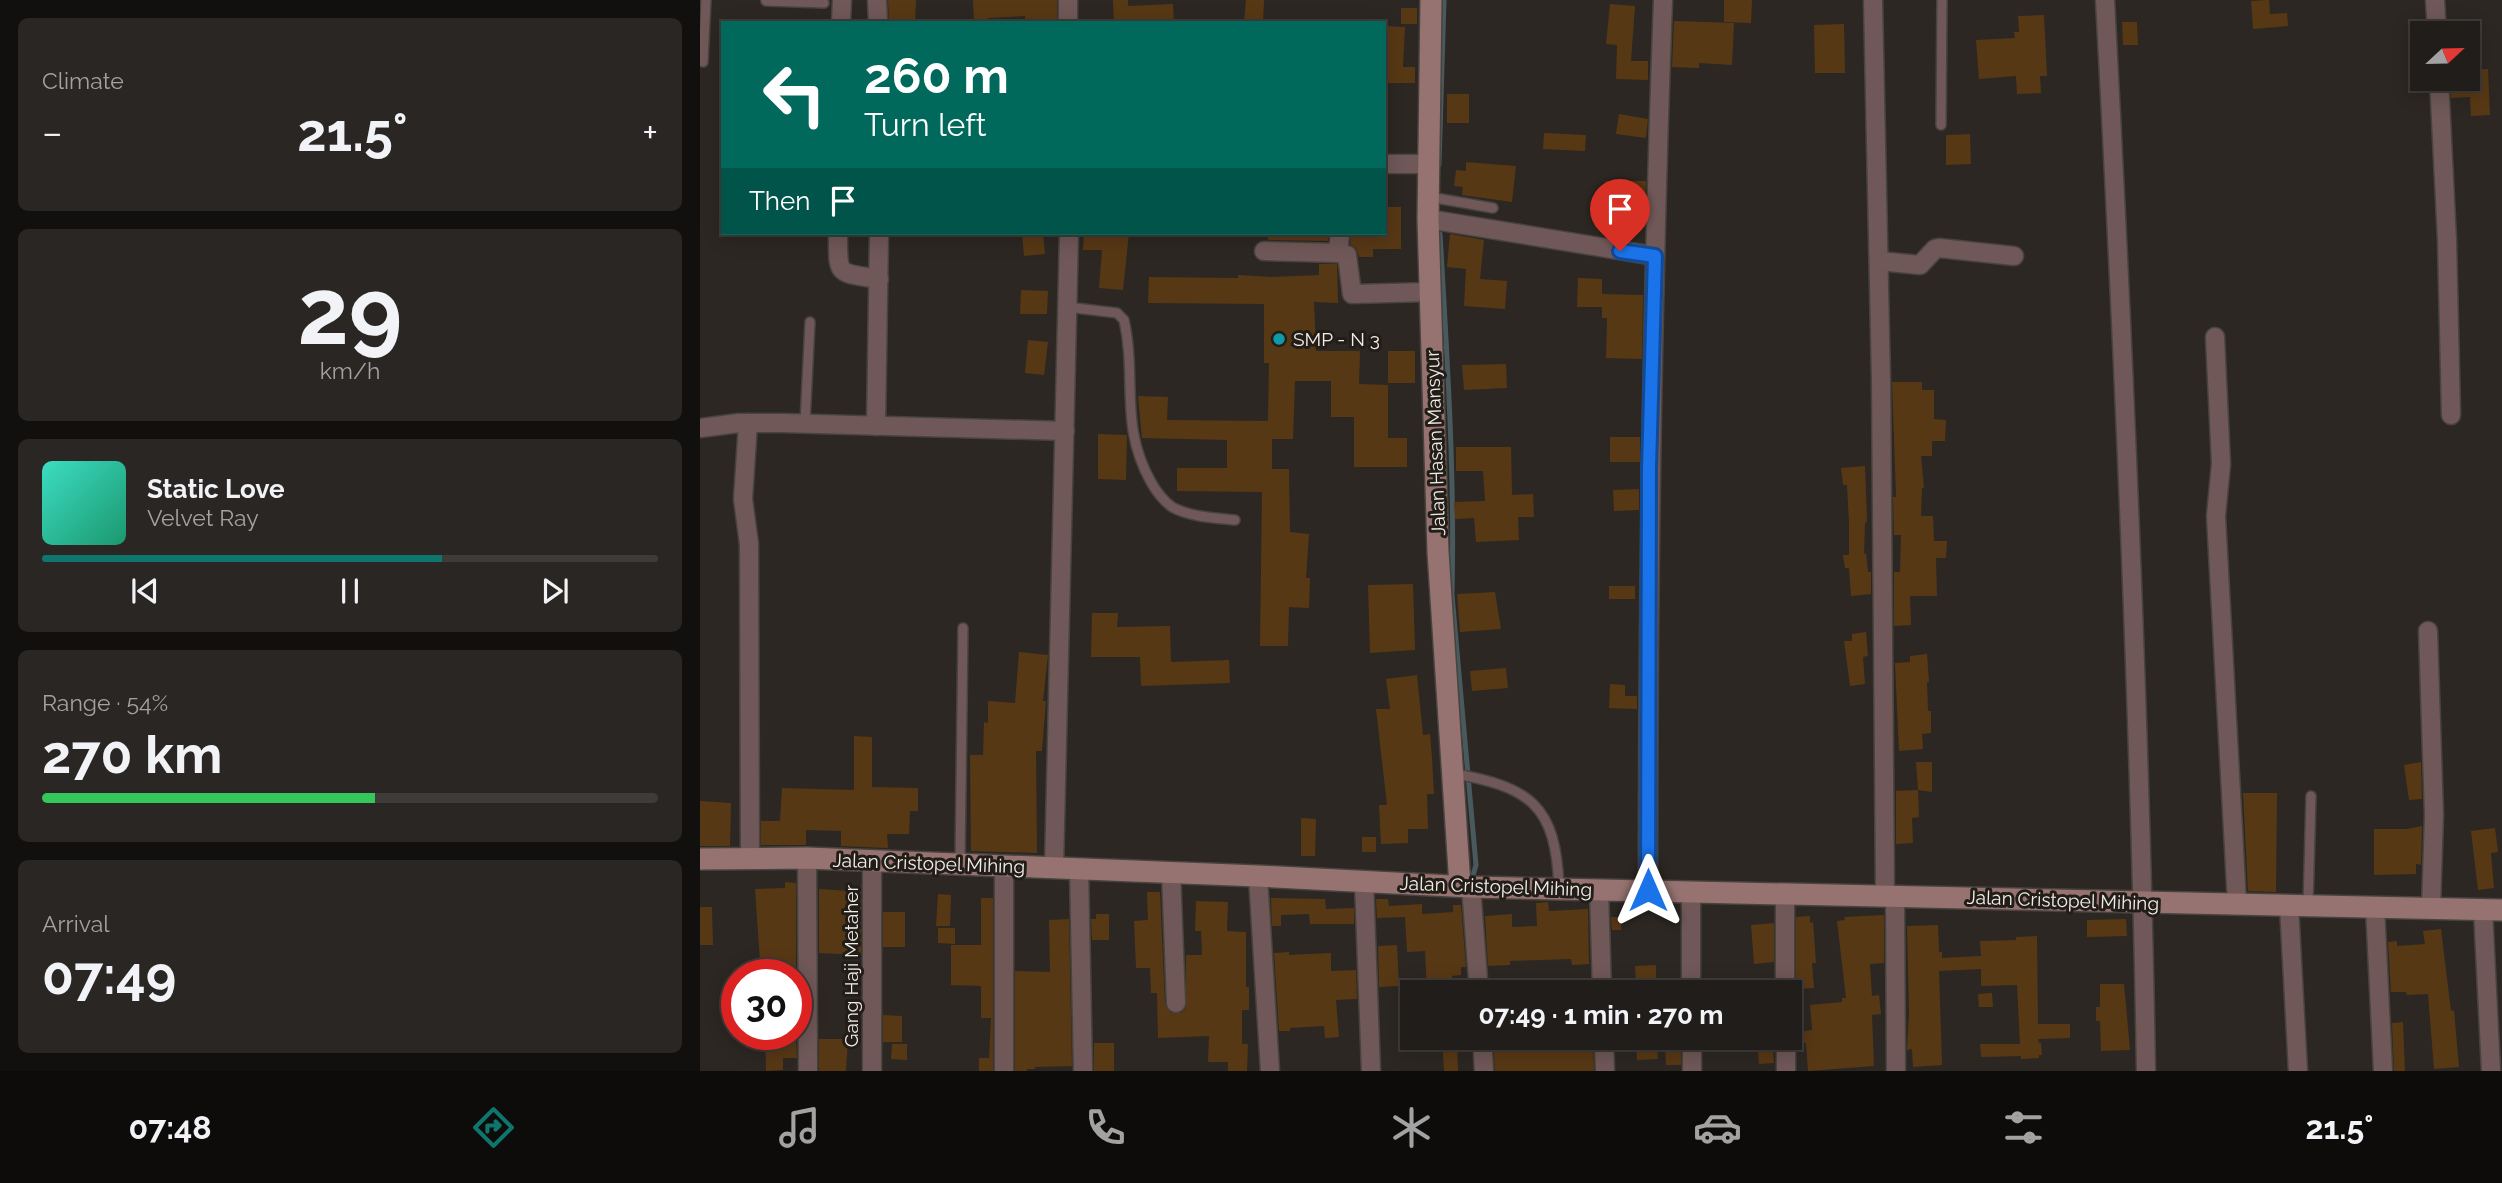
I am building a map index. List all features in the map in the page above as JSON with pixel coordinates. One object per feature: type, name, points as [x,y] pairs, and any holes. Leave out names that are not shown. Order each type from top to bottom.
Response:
[{"type":"street","points":[[877,0],[878,21]]},
{"type":"street","points":[[1068,0],[1068,21]]},
{"type":"street","name":"Jalan Hasan Mansyur","points":[[1431,0],[1427,219],[1438,552],[1451,773],[1465,886]]},
{"type":"street","points":[[1648,890],[1649,468],[1663,0]]},
{"type":"street","points":[[1873,0],[1890,895],[1896,1071]]},
{"type":"street","points":[[2105,0],[2119,260],[2143,902],[2146,1071]]},
{"type":"street","points":[[2435,0],[2436,21]]},
{"type":"street","points":[[833,2],[840,21]]},
{"type":"street","points":[[2440,91],[2447,240],[2451,415]]},
{"type":"street","points":[[1386,164],[1429,164]]},
{"type":"street","points":[[1427,219],[1655,256]]},
{"type":"street","points":[[838,235],[837,262],[842,270],[846,274],[879,278]]},
{"type":"street","points":[[876,426],[879,235]]},
{"type":"street","points":[[1054,868],[1069,235]]},
{"type":"street","points":[[1338,253],[1340,235]]},
{"type":"street","points":[[1879,261],[1920,265],[1939,248],[2014,256]]},
{"type":"street","points":[[1264,251],[1347,255],[1352,294],[1430,292]]},
{"type":"street","points":[[2215,337],[2221,464],[2216,516],[2237,904]]},
{"type":"street","points":[[700,428],[748,423],[1065,431]]},
{"type":"street","points":[[748,423],[743,499],[749,544],[750,859]]},
{"type":"street","points":[[2428,631],[2434,815],[2431,909]]},
{"type":"street","name":"Jalan Cristopel Mihing","points":[[700,859],[960,864],[1465,886],[2492,910]]},
{"type":"street","points":[[807,859],[808,1071]]},
{"type":"street","name":"Gang Haji Metaher","points":[[872,861],[872,1071]]},
{"type":"street","points":[[1004,866],[1004,1071]]},
{"type":"street","points":[[1079,869],[1083,1071]]},
{"type":"street","points":[[1171,872],[1176,1003]]},
{"type":"street","points":[[1258,876],[1270,1071]]},
{"type":"street","points":[[1364,882],[1371,1071]]},
{"type":"street","points":[[1465,886],[1477,980]]},
{"type":"street","points":[[1599,889],[1602,980]]},
{"type":"street","points":[[1691,891],[1691,980]]},
{"type":"street","points":[[1785,893],[1786,980]]},
{"type":"street","points":[[2298,1071],[2299,906]]},
{"type":"street","points":[[2375,908],[2383,1071]]},
{"type":"street","points":[[2491,1071],[2492,910]]},
{"type":"street","points":[[1483,1050],[1485,1071]]},
{"type":"street","points":[[1604,1050],[1605,1071]]},
{"type":"street","points":[[1692,1050],[1692,1071]]},
{"type":"street","points":[[1786,1050],[1786,1071]]},
{"type":"lane","points":[[703,62],[706,0]]},
{"type":"lane","points":[[1941,125],[1942,0]]},
{"type":"lane","points":[[766,1],[833,2]]},
{"type":"lane","points":[[1428,197],[1493,208]]},
{"type":"lane","points":[[1067,307],[1117,313],[1124,320],[1131,426],[1137,453],[1157,491],[1172,506],[1201,516],[1235,520]]},
{"type":"lane","points":[[805,424],[810,322]]},
{"type":"lane","points":[[960,864],[963,628]]},
{"type":"lane","points":[[1451,773],[1497,782],[1521,793],[1537,807],[1550,826],[1558,863],[1559,888]]},
{"type":"lane","points":[[2299,906],[2311,796]]},
{"type":"building","points":[[888,0],[916,0],[915,21],[889,21]]},
{"type":"building","points":[[973,0],[1057,0],[1057,21],[1025,21],[1025,16],[974,21]]},
{"type":"building","points":[[1113,0],[1128,0],[1128,6],[1173,4],[1174,21],[1114,21]]},
{"type":"building","points":[[1246,0],[1264,0],[1263,21],[1244,21]]},
{"type":"building","points":[[1724,0],[1752,0],[1751,23],[1724,22]]},
{"type":"building","points":[[2269,0],[2270,14],[2287,13],[2288,26],[2253,29],[2251,1]]},
{"type":"building","points":[[1610,4],[1635,6],[1631,61],[1648,61],[1648,80],[1616,79],[1617,45],[1606,44]]},
{"type":"building","points":[[1401,8],[1417,8],[1417,24],[1401,24]]},
{"type":"building","points":[[2044,15],[2047,76],[2040,76],[2041,93],[2017,94],[2016,76],[1979,79],[1976,40],[2015,38],[2014,32],[2019,32],[2018,16]]},
{"type":"building","points":[[1674,21],[1734,23],[1732,65],[1699,63],[1699,68],[1672,67]]},
{"type":"building","points":[[2122,22],[2137,22],[2138,45],[2123,45]]},
{"type":"building","points":[[1844,24],[1845,73],[1815,73],[1814,25]]},
{"type":"building","points":[[1386,26],[1405,27],[1403,67],[1415,67],[1415,83],[1386,83]]},
{"type":"building","points":[[2480,69],[2488,69],[2490,115],[2471,116],[2470,97],[2451,98],[2451,91],[2480,91]]},
{"type":"building","points":[[1447,94],[1469,94],[1469,123],[1447,123]]},
{"type":"building","points":[[1619,114],[1648,119],[1646,138],[1616,134]]},
{"type":"building","points":[[1544,133],[1586,135],[1585,151],[1543,149]]},
{"type":"building","points":[[1970,134],[1971,164],[1946,165],[1946,135]]},
{"type":"building","points":[[1466,162],[1516,166],[1512,202],[1462,195],[1463,187],[1454,186],[1456,170],[1466,171]]},
{"type":"building","points":[[1605,181],[1646,181],[1645,205],[1628,205],[1628,233],[1606,233]]},
{"type":"building","points":[[1386,207],[1401,207],[1401,249],[1373,249],[1373,257],[1359,257],[1356,248],[1350,244],[1351,235],[1386,235]]},
{"type":"building","points":[[1450,234],[1484,240],[1480,279],[1507,281],[1505,309],[1464,306],[1466,269],[1447,267]]},
{"type":"building","points":[[1022,235],[1043,235],[1045,254],[1024,256]]},
{"type":"building","points":[[1084,235],[1129,235],[1123,290],[1099,288],[1102,250],[1083,250]]},
{"type":"building","points":[[1267,235],[1329,235],[1328,241],[1268,240]]},
{"type":"building","points":[[1319,264],[1337,264],[1338,303],[1314,302],[1316,351],[1360,351],[1359,384],[1388,385],[1388,438],[1407,438],[1407,467],[1354,467],[1354,417],[1331,417],[1331,381],[1295,381],[1293,439],[1272,439],[1272,469],[1289,469],[1290,532],[1309,534],[1306,578],[1310,578],[1309,608],[1289,607],[1288,646],[1260,646],[1262,492],[1177,491],[1177,468],[1227,468],[1227,440],[1142,438],[1138,396],[1168,397],[1167,420],[1268,421],[1269,363],[1264,363],[1264,304],[1148,303],[1149,277],[1319,275]]},
{"type":"building","points":[[1578,278],[1602,279],[1602,294],[1643,295],[1642,359],[1606,358],[1607,318],[1602,318],[1602,307],[1577,307]]},
{"type":"building","points":[[1021,290],[1048,291],[1047,314],[1020,314]]},
{"type":"building","points":[[1028,340],[1048,342],[1044,375],[1025,373]]},
{"type":"building","points":[[1388,351],[1415,351],[1415,383],[1388,383]]},
{"type":"building","points":[[1506,364],[1507,388],[1464,390],[1462,365]]},
{"type":"building","points":[[1892,382],[1922,382],[1922,390],[1934,390],[1934,419],[1946,420],[1945,441],[1932,441],[1932,456],[1921,456],[1924,488],[1921,516],[1933,516],[1934,541],[1947,541],[1946,558],[1936,558],[1937,596],[1910,596],[1911,625],[1894,626],[1894,572],[1900,572],[1901,535],[1894,535],[1893,497],[1896,497]]},
{"type":"building","points":[[1098,434],[1127,435],[1126,480],[1098,479]]},
{"type":"building","points":[[1610,437],[1640,437],[1640,462],[1610,462]]},
{"type":"building","points":[[1456,447],[1511,447],[1512,495],[1533,494],[1534,517],[1518,517],[1519,540],[1476,542],[1474,518],[1455,519],[1454,502],[1485,501],[1483,471],[1456,471]]},
{"type":"building","points":[[1865,466],[1867,522],[1864,554],[1866,553],[1868,572],[1871,572],[1871,594],[1851,596],[1849,568],[1845,568],[1843,555],[1849,555],[1849,523],[1847,485],[1843,485],[1841,468]]},
{"type":"building","points":[[1639,489],[1639,510],[1614,511],[1613,490]]},
{"type":"building","points":[[1413,584],[1415,650],[1370,653],[1368,585]]},
{"type":"building","points":[[1609,586],[1635,586],[1635,599],[1609,599]]},
{"type":"building","points":[[1495,592],[1501,629],[1460,632],[1457,594]]},
{"type":"building","points":[[1092,613],[1118,613],[1117,627],[1170,626],[1171,662],[1229,660],[1230,683],[1141,686],[1140,657],[1091,657]]},
{"type":"building","points":[[1866,632],[1868,656],[1863,657],[1865,684],[1850,686],[1844,641],[1852,641],[1852,634]]},
{"type":"building","points":[[1019,652],[1048,655],[1043,701],[1046,701],[1042,751],[1036,751],[1037,853],[971,851],[970,755],[983,755],[988,701],[1015,703]]},
{"type":"building","points":[[1927,654],[1931,733],[1922,734],[1923,749],[1899,751],[1895,663],[1910,662],[1910,656]]},
{"type":"building","points":[[1506,668],[1508,688],[1472,691],[1470,671]]},
{"type":"building","points":[[1417,675],[1423,735],[1430,734],[1432,757],[1434,794],[1427,794],[1428,829],[1408,829],[1408,843],[1381,844],[1379,805],[1387,805],[1376,709],[1390,709],[1386,679]]},
{"type":"building","points":[[1610,684],[1625,685],[1625,696],[1637,696],[1637,709],[1609,708]]},
{"type":"building","points":[[854,736],[872,737],[872,787],[918,788],[918,811],[910,811],[909,834],[887,834],[888,848],[841,846],[841,831],[806,830],[806,845],[761,845],[761,821],[780,821],[782,788],[854,790]]},
{"type":"building","points":[[1916,762],[1932,762],[1932,792],[1918,790]]},
{"type":"building","points":[[2421,762],[2422,799],[2409,800],[2404,765]]},
{"type":"building","points":[[1918,790],[1919,817],[1912,818],[1913,843],[1896,844],[1896,791]]},
{"type":"building","points":[[2243,793],[2277,793],[2276,892],[2248,891]]},
{"type":"building","points":[[700,801],[731,803],[730,846],[700,846]]},
{"type":"building","points":[[1301,818],[1316,819],[1315,856],[1301,856]]},
{"type":"building","points":[[2422,826],[2421,865],[2416,864],[2416,874],[2374,875],[2374,829]]},
{"type":"building","points":[[2495,828],[2498,852],[2491,853],[2494,888],[2478,890],[2471,831]]},
{"type":"building","points":[[1362,837],[1376,837],[1376,852],[1362,852]]},
{"type":"building","points":[[785,882],[796,883],[796,959],[760,959],[755,889],[785,888]]},
{"type":"building","points":[[849,886],[861,886],[861,955],[819,953],[819,889],[849,891]]},
{"type":"building","points":[[1147,892],[1160,892],[1165,1003],[1171,1013],[1181,1013],[1186,1008],[1186,955],[1202,955],[1201,931],[1195,931],[1196,901],[1228,902],[1227,931],[1246,932],[1246,987],[1249,987],[1249,1010],[1242,1010],[1242,1044],[1248,1044],[1247,1071],[1228,1071],[1228,1062],[1208,1062],[1209,1036],[1158,1038],[1157,993],[1151,993],[1150,968],[1136,968],[1134,921],[1148,920]]},
{"type":"building","points":[[938,894],[951,895],[950,926],[936,926]]},
{"type":"building","points":[[981,898],[993,898],[993,1071],[979,1071],[979,1058],[989,1058],[991,1018],[981,1018],[981,986],[951,985],[951,945],[981,945]]},
{"type":"building","points":[[1271,898],[1325,899],[1326,909],[1354,908],[1354,924],[1310,924],[1309,914],[1281,915],[1281,926],[1272,926]]},
{"type":"building","points":[[1376,899],[1388,899],[1389,906],[1422,904],[1422,914],[1453,912],[1453,905],[1461,905],[1466,967],[1461,967],[1461,975],[1452,976],[1452,980],[1426,980],[1425,951],[1407,952],[1405,917],[1377,918]]},
{"type":"building","points":[[1548,902],[1549,911],[1588,909],[1589,964],[1572,965],[1571,959],[1510,961],[1510,965],[1488,966],[1485,916],[1512,914],[1512,927],[1537,926],[1536,903]]},
{"type":"building","points":[[700,907],[712,907],[713,945],[700,945]]},
{"type":"building","points":[[883,912],[905,912],[905,947],[883,947]]},
{"type":"building","points":[[1096,914],[1109,914],[1109,940],[1092,940],[1091,919],[1096,919]]},
{"type":"building","points":[[1884,915],[1884,963],[1870,964],[1872,996],[1879,995],[1881,1014],[1872,1015],[1874,1066],[1808,1071],[1806,1043],[1802,1044],[1802,1031],[1812,1030],[1810,1005],[1842,1002],[1842,998],[1846,998],[1837,921],[1845,920],[1844,917]]},
{"type":"building","points":[[1810,916],[1810,923],[1813,922],[1816,963],[1812,963],[1814,988],[1802,989],[1802,980],[1796,980],[1796,917]]},
{"type":"building","points":[[1611,917],[1621,917],[1621,930],[1612,930]]},
{"type":"building","points":[[1069,919],[1072,1066],[1035,1067],[1027,1071],[1015,1071],[1015,971],[1050,972],[1049,920]]},
{"type":"building","points":[[2126,919],[2127,936],[2087,937],[2087,920]]},
{"type":"building","points":[[1774,923],[1774,962],[1754,964],[1751,925]]},
{"type":"building","points":[[1938,925],[1939,952],[1942,952],[1942,958],[1981,956],[1980,941],[2016,940],[2016,937],[2037,936],[2038,1024],[2070,1024],[2070,1038],[2038,1039],[2042,1055],[2039,1055],[2039,1058],[1981,1057],[1980,1044],[2020,1044],[2017,985],[1981,986],[1981,969],[1939,971],[1942,1065],[1913,1067],[1912,1049],[1907,1050],[1907,926]]},
{"type":"building","points":[[938,928],[955,928],[955,944],[938,943]]},
{"type":"building","points":[[2441,929],[2451,1011],[2454,1010],[2459,1067],[2434,1069],[2428,994],[2407,995],[2406,992],[2391,992],[2388,942],[2397,941],[2397,946],[2425,944],[2423,931]]},
{"type":"building","points":[[1397,945],[1399,986],[1379,987],[1378,946]]},
{"type":"building","points":[[1289,952],[1289,955],[1331,953],[1331,971],[1356,970],[1357,999],[1336,1000],[1339,1037],[1325,1038],[1324,1026],[1279,1031],[1274,953]]},
{"type":"building","points":[[1656,965],[1656,980],[1636,980],[1635,966]]},
{"type":"building","points":[[2100,984],[2124,984],[2130,1050],[2101,1051],[2100,1021],[2096,1021],[2096,1007],[2100,1007]]},
{"type":"building","points":[[1992,993],[1993,1007],[1979,1007],[1978,994]]},
{"type":"building","points":[[883,1015],[902,1016],[902,1042],[883,1042]]},
{"type":"building","points":[[2403,1022],[2405,1071],[2394,1071],[2392,1023]]},
{"type":"building","points":[[819,1039],[848,1039],[846,1071],[819,1071]]},
{"type":"building","points":[[1094,1043],[1114,1043],[1114,1071],[1094,1071]]},
{"type":"building","points":[[892,1044],[907,1044],[907,1060],[891,1059]]},
{"type":"building","points":[[765,1050],[797,1050],[797,1058],[783,1058],[783,1070],[766,1071]]},
{"type":"building","points":[[1443,1050],[1457,1050],[1458,1071],[1444,1071]]},
{"type":"building","points":[[1494,1050],[1593,1050],[1594,1071],[1495,1071]]},
{"type":"building","points":[[1636,1050],[1657,1050],[1658,1059],[1637,1060]]},
{"type":"building","points":[[1665,1050],[1681,1050],[1681,1065],[1666,1065]]},
{"type":"building","points":[[1758,1050],[1773,1050],[1774,1063],[1759,1064]]},
{"type":"waterway","points":[[1439,165],[1444,0]]},
{"type":"waterway","points":[[1440,234],[1448,369],[1452,595],[1476,865],[1472,879]]},
{"type":"place","name":"SMP - N 3","points":[[1279,339]]},
{"type":"route","points":[[1620,251],[1655,256],[1649,468],[1648,890]]}]
